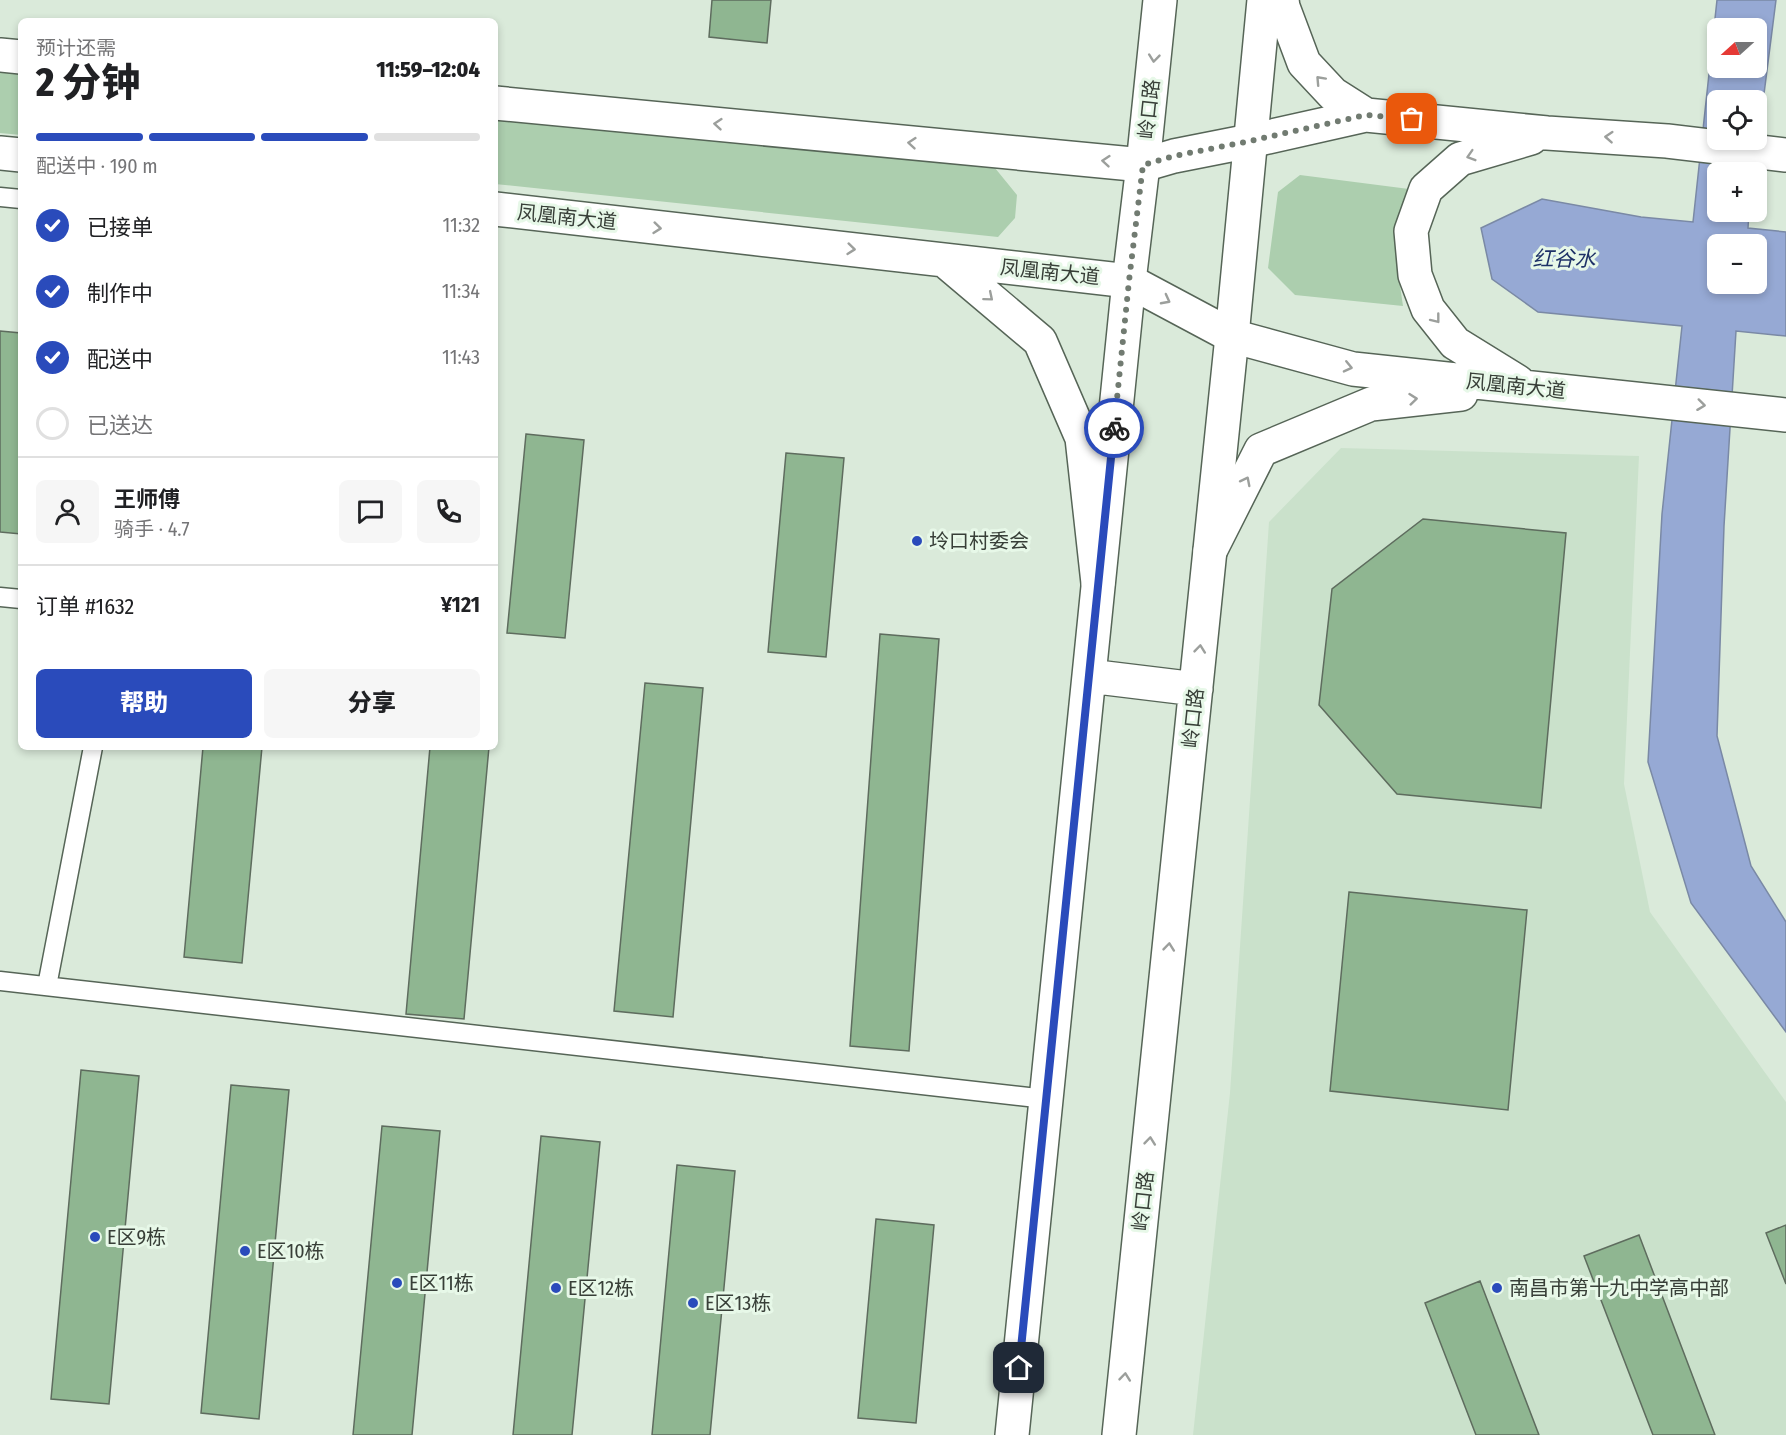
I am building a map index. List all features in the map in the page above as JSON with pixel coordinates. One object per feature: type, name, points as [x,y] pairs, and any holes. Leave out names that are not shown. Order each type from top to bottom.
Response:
[{"type":"main road","name":"岭口路","points":[[1012,1435],[1129,281],[1160,0]]},
{"type":"main road","name":"岭口路","points":[[1119,1435],[1232,336],[1264,0]]},
{"type":"main road","points":[[1282,0],[1304,63],[1334,94],[1366,115]]},
{"type":"main road","points":[[0,56],[18,57]]},
{"type":"main road","points":[[498,103],[1143,165],[1174,156],[1366,115],[1547,133],[1667,141],[1775,154]]},
{"type":"main road","points":[[1526,387],[1455,343],[1428,309],[1415,276],[1411,231],[1426,189],[1460,159],[1547,133]]},
{"type":"main road","points":[[0,153],[18,155]]},
{"type":"main road","name":"凤凰南大道","points":[[498,209],[1129,281],[1232,336],[1353,369],[1786,414]]},
{"type":"main road","points":[[944,260],[1040,340],[1082,438],[1098,583]]},
{"type":"main road","points":[[1210,551],[1261,450],[1371,404],[1526,387]]},
{"type":"main road","points":[[1089,676],[1196,690]]},
{"type":"lane","points":[[0,197],[18,199]]},
{"type":"lane","points":[[0,597],[18,600]]},
{"type":"lane","points":[[46,986],[92,750]]},
{"type":"lane","points":[[0,981],[1047,1099]]},
{"type":"shaded area","points":[[0,70],[18,72],[18,135],[0,133]]},
{"type":"shaded area","points":[[498,119],[995,168],[1017,195],[1015,218],[998,237],[498,184]]},
{"type":"shaded area","points":[[1300,175],[1409,189],[1397,220],[1396,258],[1403,306],[1295,295],[1268,268],[1278,192]]},
{"type":"shaded area","points":[[1341,448],[1639,456],[1624,784],[1650,912],[1786,1102],[1786,1435],[1193,1435],[1230,1093],[1269,522]]},
{"type":"water","name":"红谷水","points":[[1717,0],[1776,0],[1767,70],[1767,18],[1715,18]]},
{"type":"water","name":"红谷水","points":[[1709,78],[1766,78],[1764,90],[1707,90]]},
{"type":"water","name":"红谷水","points":[[1707,92],[1707,150],[1757,150],[1755,162],[1707,162],[1707,222],[1748,222],[1748,228],[1786,232],[1786,336],[1736,331],[1724,526],[1717,736],[1751,866],[1786,922],[1786,1032],[1691,903],[1648,762],[1662,514],[1682,326],[1538,312],[1492,279],[1481,228],[1542,199],[1641,217],[1693,222]]},
{"type":"building","points":[[712,0],[771,0],[767,43],[709,37]]},
{"type":"building","points":[[0,331],[18,333],[18,534],[0,532]]},
{"type":"building","points":[[526,434],[584,440],[565,638],[507,633]]},
{"type":"building","points":[[786,453],[844,458],[826,657],[768,652]]},
{"type":"building","points":[[1423,519],[1566,533],[1541,808],[1397,794],[1319,705],[1332,589]]},
{"type":"building","points":[[880,634],[939,639],[909,1051],[850,1046]]},
{"type":"building","points":[[645,683],[703,688],[673,1017],[614,1011]]},
{"type":"building","points":[[203,750],[262,750],[242,963],[184,957]]},
{"type":"building","points":[[430,750],[489,750],[464,1019],[406,1014]]},
{"type":"building","points":[[1349,892],[1527,910],[1508,1110],[1330,1091]]},
{"type":"building","name":"E区9栋","points":[[81,1070],[139,1076],[109,1404],[51,1399]]},
{"type":"building","name":"E区10栋","points":[[231,1085],[289,1090],[259,1419],[201,1413]]},
{"type":"building","name":"E区11栋","points":[[382,1126],[440,1131],[412,1435],[353,1435]]},
{"type":"building","name":"E区12栋","points":[[541,1136],[600,1142],[572,1435],[513,1435]]},
{"type":"building","name":"E区13栋","points":[[677,1165],[735,1171],[710,1435],[652,1435]]},
{"type":"building","points":[[876,1219],[934,1225],[916,1423],[858,1418]]},
{"type":"building","points":[[1786,1225],[1786,1284],[1766,1233]]},
{"type":"building","points":[[1639,1235],[1715,1435],[1653,1435],[1584,1256]]},
{"type":"building","points":[[1480,1281],[1539,1435],[1476,1435],[1425,1303]]},
{"type":"way so far","points":[[1114,428],[1143,165],[1174,156],[1366,115],[1412,119]]},
{"type":"place","name":"坽口村委会","points":[[917,541]]},
{"type":"place","name":"E区9栋","points":[[95,1237]]},
{"type":"place","name":"E区10栋","points":[[245,1251]]},
{"type":"place","name":"E区11栋","points":[[397,1283]]},
{"type":"place","name":"E区12栋","points":[[556,1288]]},
{"type":"place","name":"南昌市第十九中学高中部","points":[[1497,1288]]},
{"type":"place","name":"E区13栋","points":[[693,1303]]},
{"type":"route","points":[[1019,1368],[1114,428]]}]
